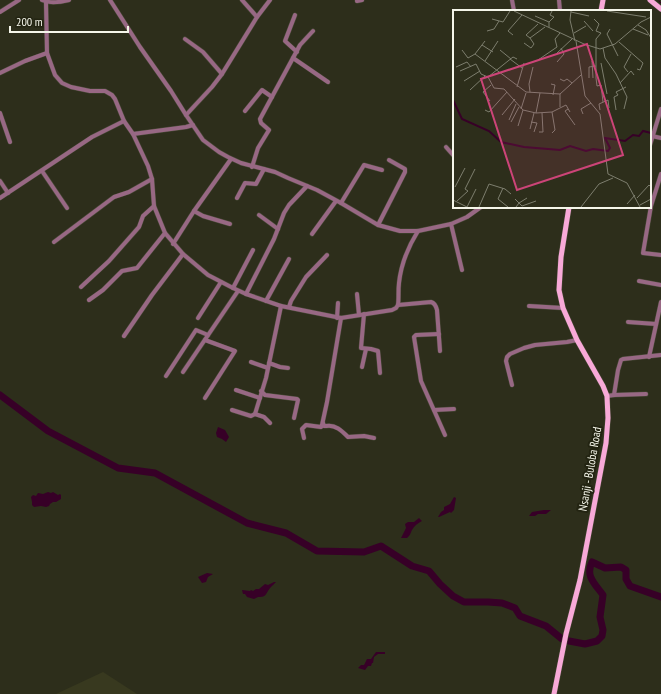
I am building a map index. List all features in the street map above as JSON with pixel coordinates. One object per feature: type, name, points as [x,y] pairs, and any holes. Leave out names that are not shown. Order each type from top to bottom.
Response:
[{"type":"main road","points":[[601,10],[603,0]]},
{"type":"main road","points":[[650,0],[661,10]]},
{"type":"main road","name":"Nsanji - Buloba Road","points":[[554,694],[566,634],[580,580],[606,443],[608,418],[607,396],[577,340],[563,308],[559,290],[561,257],[569,208]]},
{"type":"street","points":[[0,12],[19,0]]},
{"type":"street","points":[[69,0],[44,1],[47,53],[55,75],[62,84],[90,91],[105,91],[114,99],[124,121],[133,134],[144,156],[152,179],[154,206],[165,233],[183,254],[208,275],[236,290],[281,306],[339,318],[392,310],[398,305],[433,303],[437,310],[440,351]]},
{"type":"street","points":[[110,0],[203,140],[231,159],[252,167],[275,172],[307,186],[378,225],[400,231],[418,231],[451,224],[466,217],[480,208]]},
{"type":"street","points":[[242,0],[257,17]]},
{"type":"street","points":[[186,115],[222,74],[257,17],[270,0]]},
{"type":"street","points":[[512,0],[514,10]]},
{"type":"street","points":[[559,0],[560,10]]},
{"type":"street","points":[[295,15],[284,41],[297,52]]},
{"type":"street","points":[[252,167],[258,148],[269,130],[261,123],[260,119],[300,45],[313,31]]},
{"type":"street","points":[[185,39],[203,52],[222,74]]},
{"type":"street","points":[[0,73],[25,61],[47,53]]},
{"type":"street","points":[[293,58],[328,82]]},
{"type":"street","points":[[245,111],[262,90],[272,97]]},
{"type":"street","points":[[661,109],[651,136],[661,138]]},
{"type":"street","points":[[0,113],[10,142]]},
{"type":"street","points":[[0,197],[92,137],[124,121]]},
{"type":"street","points":[[133,134],[193,125]]},
{"type":"street","points":[[446,147],[453,155]]},
{"type":"street","points":[[173,244],[231,159]]},
{"type":"street","points":[[378,225],[405,172],[405,169],[388,160]]},
{"type":"street","points":[[312,234],[338,202],[364,164],[382,170]]},
{"type":"street","points":[[237,198],[245,183],[256,184],[264,169]]},
{"type":"street","points":[[42,171],[67,208]]},
{"type":"street","points":[[651,206],[659,186],[661,174]]},
{"type":"street","points":[[54,242],[114,197],[129,192],[152,179]]},
{"type":"street","points":[[0,181],[8,193]]},
{"type":"street","points":[[246,294],[274,239],[284,213],[289,205],[307,186]]},
{"type":"street","points":[[81,287],[109,261],[138,228],[143,216],[154,206]]},
{"type":"street","points":[[651,208],[643,252],[661,255]]},
{"type":"street","points":[[194,212],[230,224]]},
{"type":"street","points":[[259,215],[278,229]]},
{"type":"street","points":[[451,224],[462,270]]},
{"type":"street","points":[[398,305],[401,270],[410,244],[418,231]]},
{"type":"street","points":[[89,300],[103,290],[122,271],[137,268],[165,233]]},
{"type":"street","points":[[183,372],[236,290],[253,250]]},
{"type":"street","points":[[124,336],[152,295],[183,254]]},
{"type":"street","points":[[289,308],[291,301],[306,277],[328,255]]},
{"type":"street","points":[[266,301],[289,259]]},
{"type":"street","points":[[639,281],[661,285]]},
{"type":"street","points":[[198,318],[221,282]]},
{"type":"street","points":[[357,294],[359,315]]},
{"type":"street","points":[[650,357],[661,302]]},
{"type":"street","points":[[304,438],[302,429],[306,426],[321,427],[323,422],[339,318],[338,303]]},
{"type":"street","points":[[255,414],[266,378],[281,306]]},
{"type":"street","points":[[529,306],[563,308]]},
{"type":"street","points":[[364,314],[361,348],[378,351],[380,373]]},
{"type":"street","points":[[628,322],[656,324]]},
{"type":"street","points":[[166,376],[196,330],[208,335]]},
{"type":"street","points":[[439,334],[416,335],[414,337],[421,381],[445,435]]},
{"type":"street","points":[[204,398],[235,351],[205,340]]},
{"type":"street","points":[[512,386],[506,361],[507,356],[524,348],[535,345],[577,340]]},
{"type":"street","points":[[362,367],[366,349]]},
{"type":"street","points":[[614,395],[621,360],[661,355]]},
{"type":"street","points":[[251,362],[268,368]]},
{"type":"street","points":[[269,363],[288,368]]},
{"type":"street","points":[[236,390],[260,398]]},
{"type":"street","points":[[262,391],[265,395],[297,398],[298,400],[294,418]]},
{"type":"street","points":[[607,396],[646,394]]},
{"type":"street","points":[[434,410],[454,409]]},
{"type":"street","points":[[232,410],[251,416],[255,414],[264,417],[270,423]]},
{"type":"street","points":[[323,422],[324,426],[330,425],[336,427],[348,437],[364,436],[374,438]]},
{"type":"shaded area","points":[[218,427],[225,430],[229,437],[226,442],[217,437],[216,433]]},
{"type":"shaded area","points":[[53,492],[58,495],[60,494],[61,499],[46,507],[34,507],[32,505],[31,497],[33,495],[36,496],[38,493],[43,494]]},
{"type":"shaded area","points":[[454,497],[456,498],[454,510],[451,513],[450,512],[438,517],[444,510],[444,507],[450,504]]},
{"type":"shaded area","points":[[551,510],[546,514],[529,516],[532,512]]},
{"type":"shaded area","points":[[419,518],[422,521],[414,527],[410,535],[407,538],[401,538],[406,528],[405,524],[408,522],[414,522]]},
{"type":"shaded area","points":[[207,573],[213,574],[208,577],[206,582],[202,583],[198,577]]},
{"type":"shaded area","points":[[276,582],[263,597],[254,599],[243,594],[242,590],[253,591],[259,589],[265,584],[268,585]]},
{"type":"shaded area","points":[[376,652],[385,652],[385,654],[378,654],[374,657],[371,666],[368,666],[365,670],[358,668],[361,665],[364,665],[367,659],[371,659]]},
{"type":"shaded area","points":[[103,672],[137,694],[56,694]]},
{"type":"waterway","points":[[0,395],[48,431],[118,468],[155,473],[247,523],[286,533],[317,551],[364,552],[381,546],[412,566],[429,571],[453,596],[464,602],[502,603],[515,608],[520,616],[546,626],[562,639],[585,644],[597,641],[602,636],[603,630],[600,617],[603,595],[590,576],[590,567],[592,562],[605,568],[621,567],[626,570],[626,579],[630,586],[661,597]]}]
